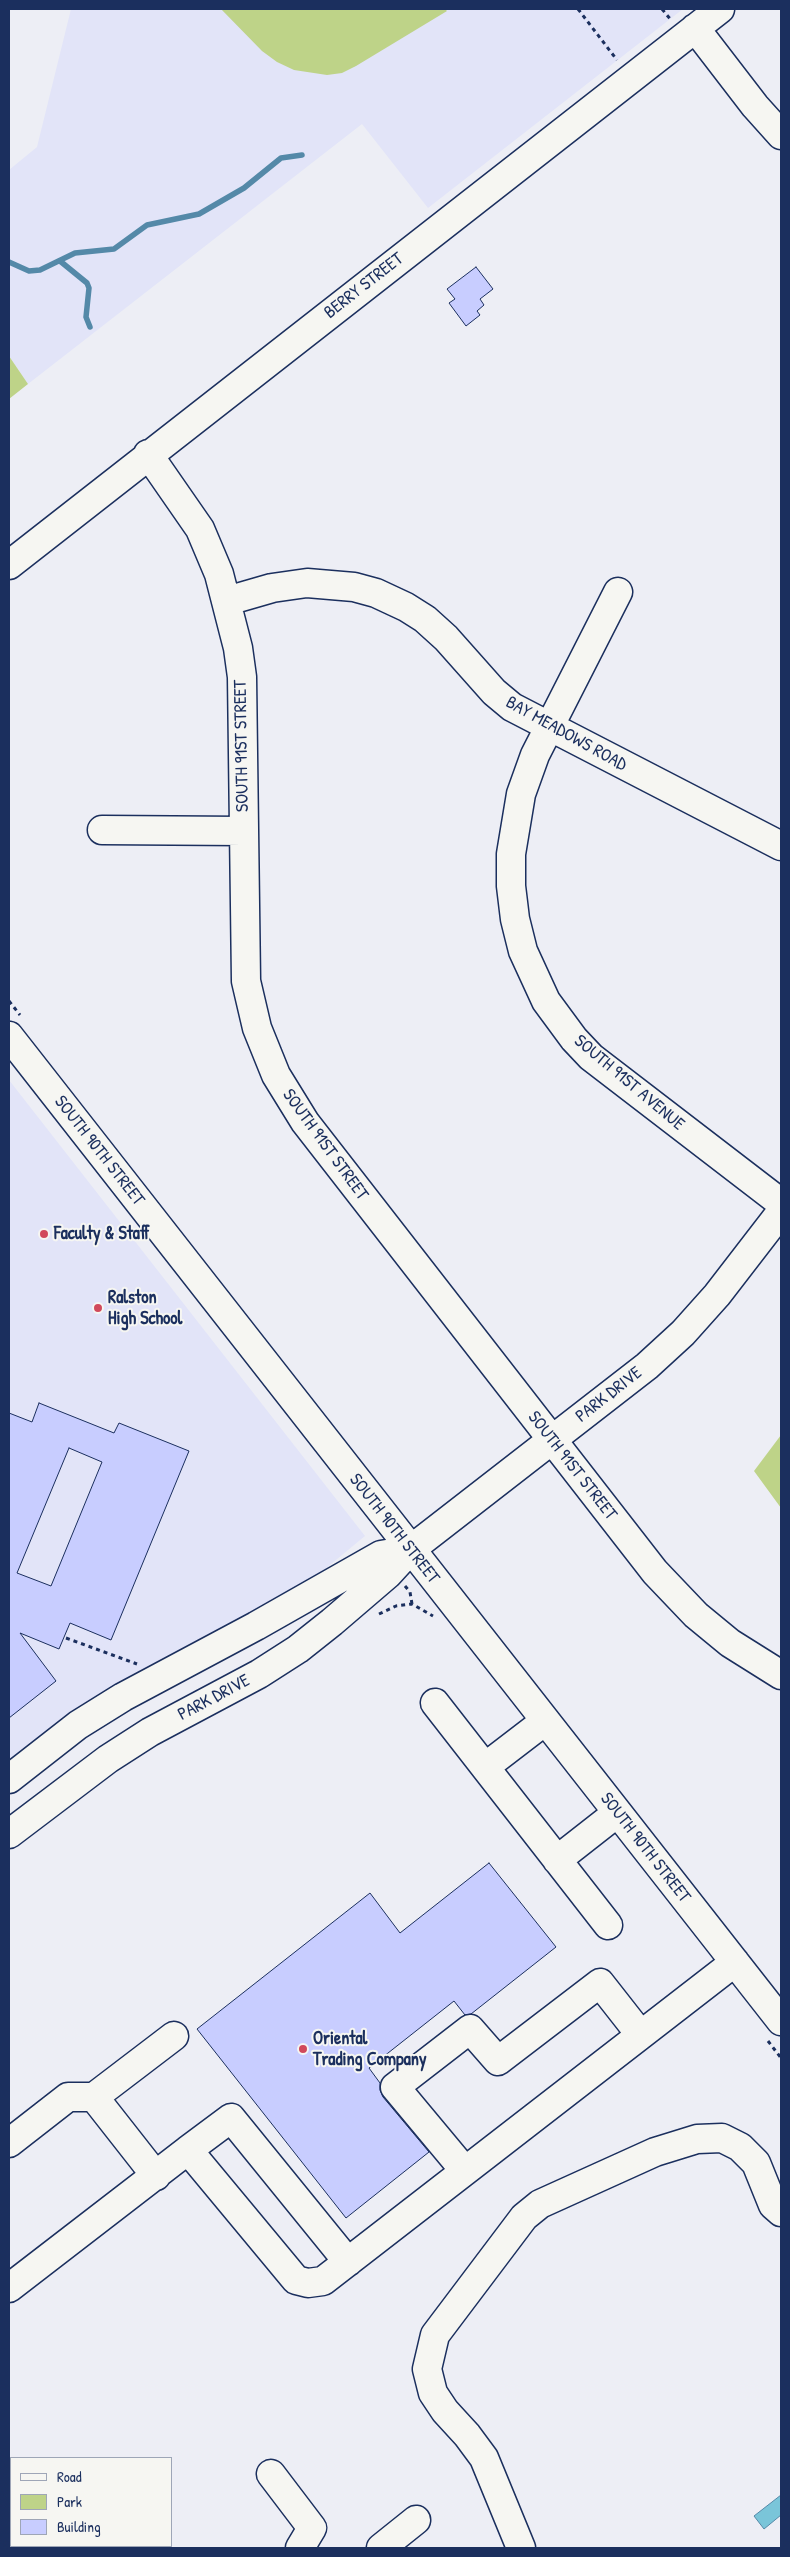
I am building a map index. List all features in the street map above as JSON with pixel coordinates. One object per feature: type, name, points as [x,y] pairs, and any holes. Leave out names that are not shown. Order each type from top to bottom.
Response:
[{"type":"street","name":"BERRY STREET","points":[[9,565],[683,25],[720,9]]},
{"type":"street","points":[[683,25],[781,135]]},
{"type":"street","name":"SOUTH 91ST STREET","points":[[148,454],[200,529],[219,574],[238,648],[242,677],[246,980],[257,1028],[276,1075],[305,1122],[655,1572],[696,1614],[730,1642],[781,1675]]},
{"type":"street","name":"BAY MEADOWS ROAD","points":[[227,601],[272,588],[307,583],[354,587],[376,593],[406,607],[425,619],[446,638],[494,692],[512,707],[781,846]]},
{"type":"street","name":"SOUTH 91ST AVENUE","points":[[618,592],[528,771],[520,794],[511,854],[511,886],[515,919],[523,951],[536,982],[561,1024],[592,1057],[781,1203]]},
{"type":"street","points":[[102,830],[243,830]]},
{"type":"street","name":"SOUTH 90TH STREET","points":[[9,1036],[781,2021]]},
{"type":"street","name":"PARK DRIVE","points":[[9,1834],[66,1789],[150,1732],[259,1674],[298,1649],[388,1574],[410,1550],[647,1366],[683,1333],[717,1296],[781,1212]]},
{"type":"street","name":"PARK DRIVE","points":[[9,1779],[78,1725],[123,1697],[256,1626],[381,1555],[410,1550]]},
{"type":"street","points":[[435,1703],[608,1925]]},
{"type":"street","points":[[485,1767],[545,1721]]},
{"type":"street","points":[[557,1860],[617,1813]]},
{"type":"street","points":[[188,2150],[296,2280],[308,2283],[324,2281],[735,1962]]},
{"type":"street","points":[[465,2170],[395,2086],[470,2029],[498,2061],[600,1983],[640,2034]]},
{"type":"street","points":[[9,2143],[68,2097],[94,2097],[174,2036]]},
{"type":"street","points":[[94,2097],[156,2176]]},
{"type":"street","points":[[9,2288],[231,2118],[348,2262]]},
{"type":"street","points":[[521,2548],[484,2458],[468,2435],[445,2411],[434,2392],[427,2369],[435,2334],[524,2217],[540,2204],[655,2152],[697,2139],[722,2138],[740,2147],[756,2163],[773,2204],[781,2212]]},
{"type":"street","points":[[271,2474],[312,2528],[300,2548]]},
{"type":"street","points":[[381,2548],[416,2520]]},
{"type":"path","points":[[578,9],[619,62]]},
{"type":"path","points":[[662,9],[683,25]]},
{"type":"path","points":[[66,1638],[138,1664]]},
{"type":"shaded area","points":[[71,9],[683,9],[428,208],[362,124],[28,384],[9,356],[9,170],[37,147]]},
{"type":"shaded area","name":"Ralston High School","points":[[9,1080],[365,1536],[256,1626],[9,1779]]},
{"type":"green space","points":[[221,9],[445,9],[447,11],[356,66],[342,73],[327,75],[294,70],[277,62],[262,51]]},
{"type":"green space","points":[[9,356],[28,384],[9,399]]},
{"type":"green space","points":[[781,1435],[781,1508],[754,1471]]},
{"type":"water","points":[[781,2495],[781,2515],[764,2529],[754,2516]]},
{"type":"building","points":[[476,267],[493,289],[480,299],[484,305],[477,311],[480,315],[466,326],[449,303],[455,299],[447,289]]},
{"type":"building","points":[[39,1403],[114,1433],[119,1423],[189,1451],[111,1640],[70,1623],[59,1649],[20,1633],[56,1681],[9,1718],[9,1413],[32,1422]],"holes":[[[69,1448],[102,1462],[51,1586],[17,1573]]]},
{"type":"building","name":"Oriental Trading Company","points":[[489,1863],[556,1947],[471,2014],[465,2015],[454,2001],[369,2068],[380,2083],[383,2097],[429,2152],[346,2218],[197,2029],[370,1893],[400,1933]]},
{"type":"waterway","points":[[9,262],[29,271],[40,270],[75,253],[114,249],[147,225],[199,214],[244,188],[281,158],[302,155]]},
{"type":"waterway","points":[[60,261],[87,283],[89,288],[86,317],[90,327]]},
{"type":"place","name":"Faculty & Staff","points":[[44,1234]]},
{"type":"place","name":"Ralston High School","points":[[98,1308]]},
{"type":"place","name":"Oriental Trading Company","points":[[303,2049]]}]
